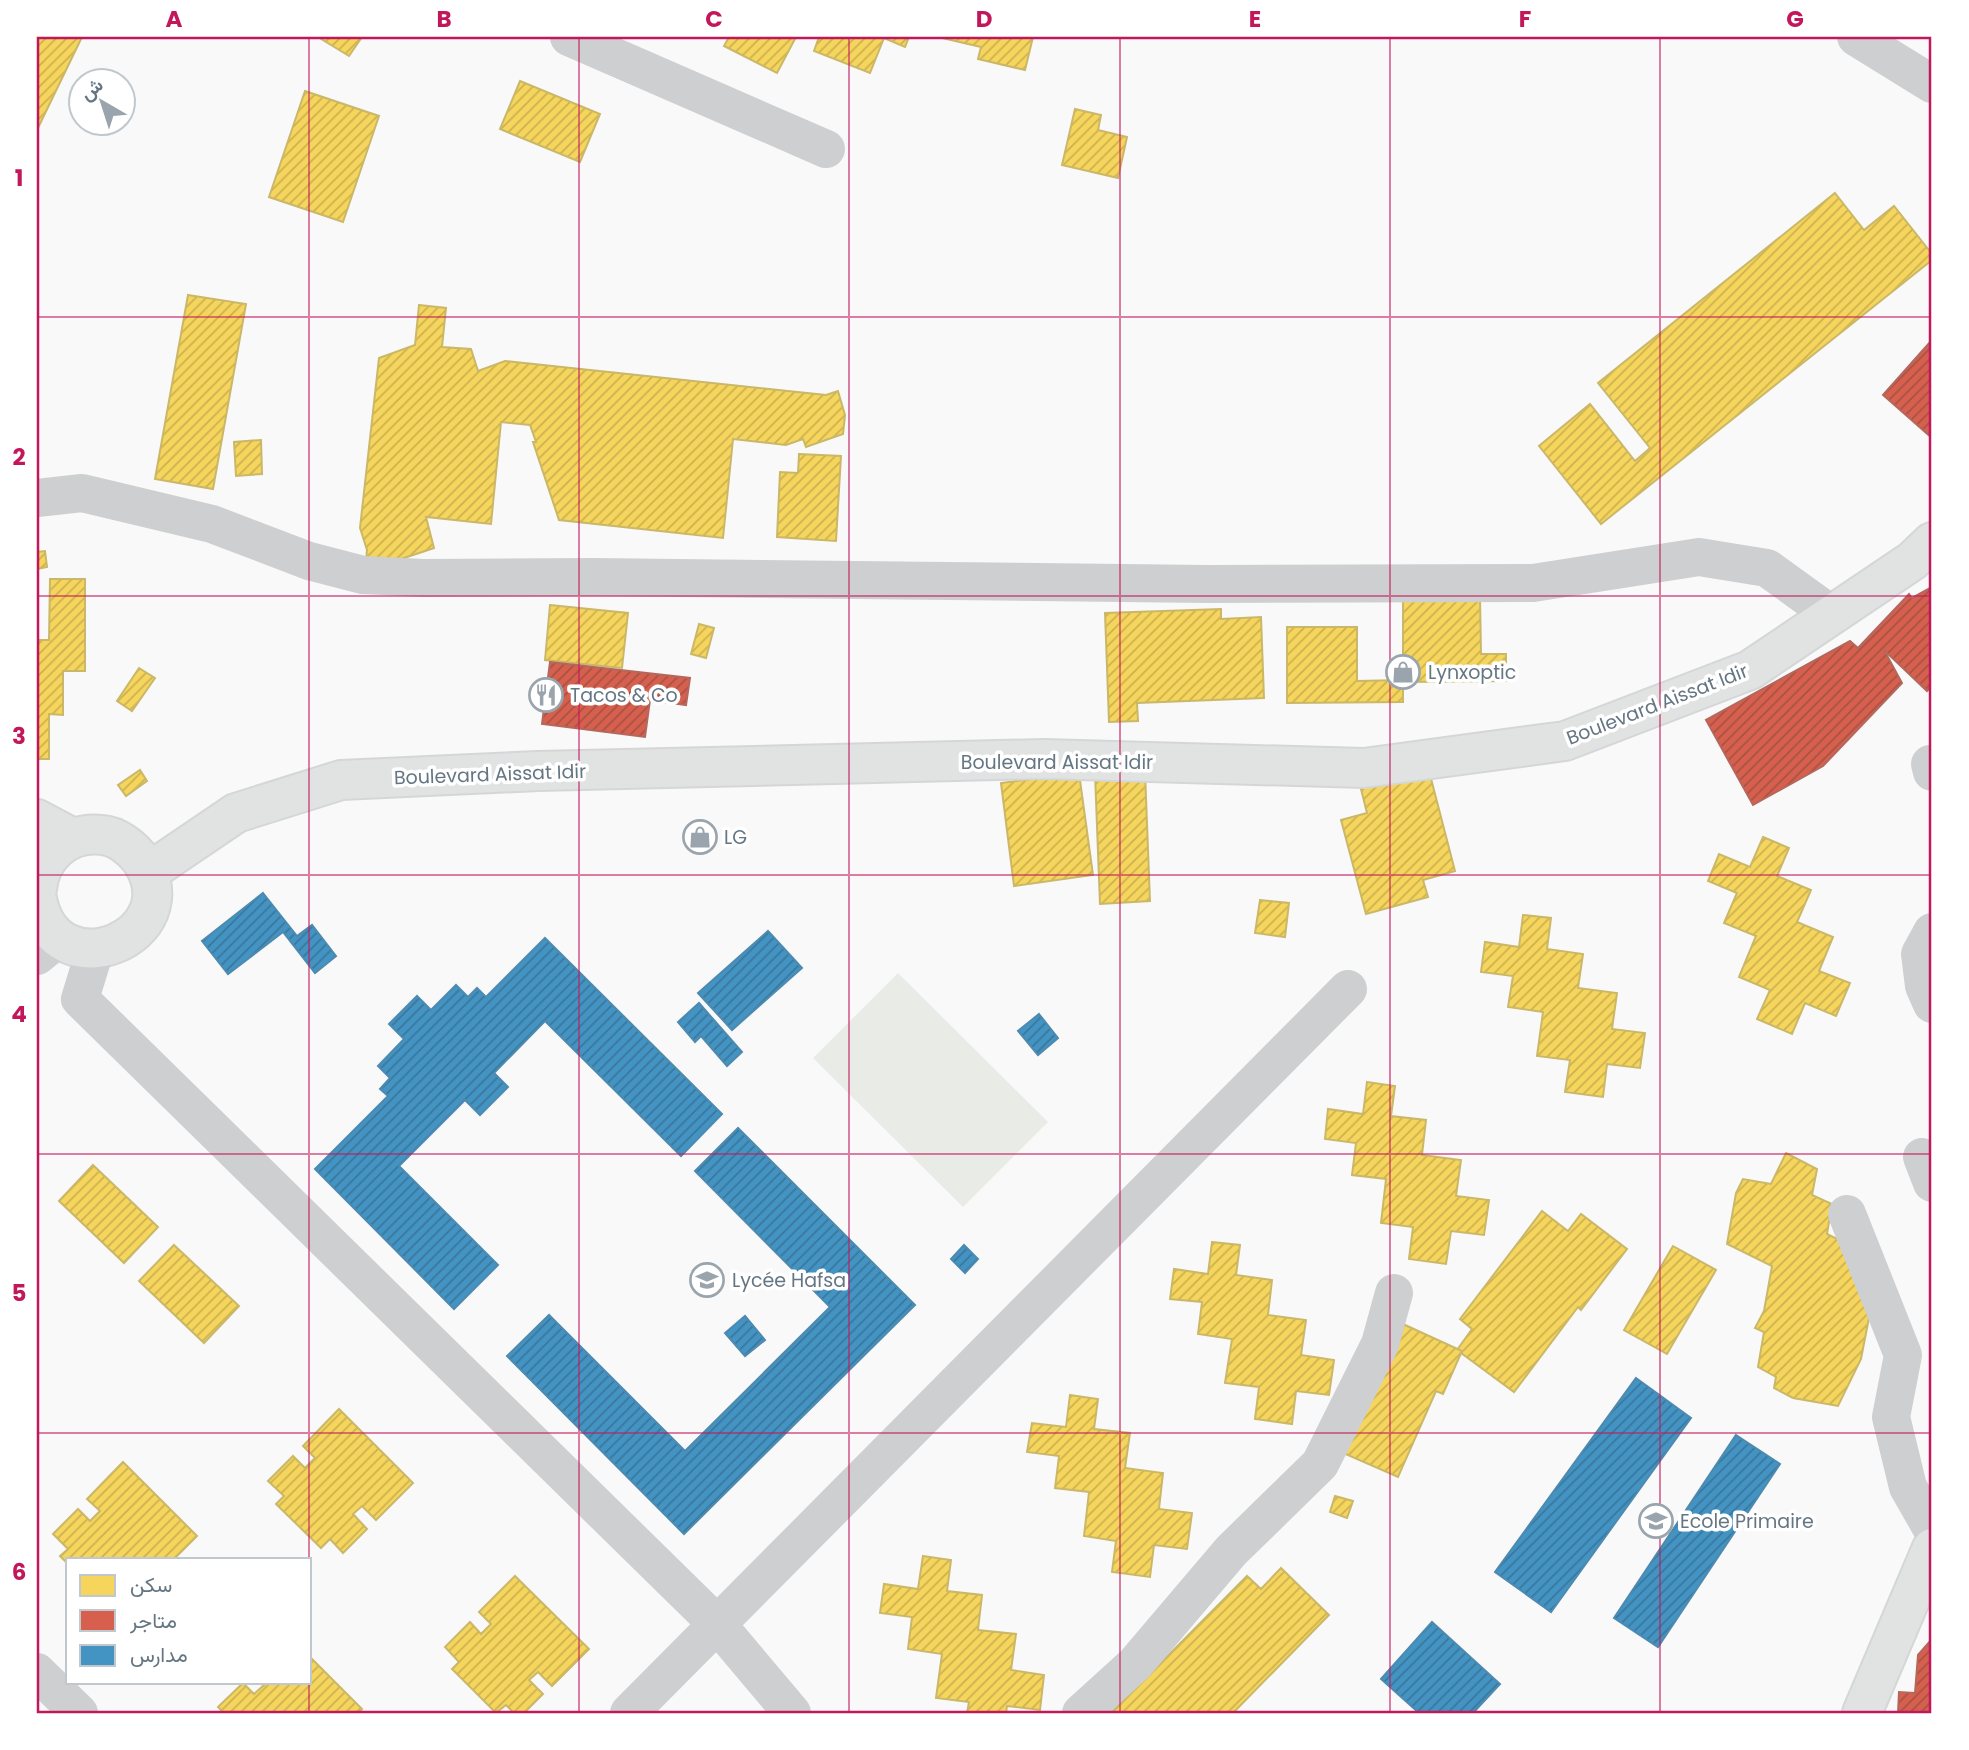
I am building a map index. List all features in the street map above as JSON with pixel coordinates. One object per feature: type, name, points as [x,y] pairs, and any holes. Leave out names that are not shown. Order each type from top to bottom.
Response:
[{"type":"street","points":[[569,37],[826,149]]},
{"type":"street","points":[[1856,37],[1932,84]]},
{"type":"street","points":[[37,499],[82,493],[212,524],[309,561],[363,575],[423,578],[593,577],[1207,584],[1533,583],[1699,557],[1768,568],[1832,615]]},
{"type":"street","name":"Boulevard Aissat Idir","points":[[149,872],[236,813],[341,780],[538,771],[1044,759],[1364,768],[1566,741],[1750,670],[1912,561],[1932,542]]},
{"type":"street","points":[[37,819],[72,838]]},
{"type":"street","points":[[37,890],[38,876],[47,858],[72,838],[92,834],[107,835],[133,849],[149,872],[152,892],[144,922],[128,938],[110,947],[95,950],[75,946],[48,947],[47,925],[37,899]]},
{"type":"street","points":[[1932,932],[1920,954],[1924,986],[1932,1004]]},
{"type":"street","points":[[95,950],[80,999],[716,1624],[792,1713]]},
{"type":"street","points":[[629,1713],[1348,989]]},
{"type":"street","points":[[1847,1214],[1903,1355],[1891,1417],[1908,1488],[1932,1529]]},
{"type":"street","points":[[1081,1713],[1135,1664],[1231,1551],[1320,1464],[1380,1343],[1394,1293]]},
{"type":"street","points":[[1862,1713],[1932,1548]]},
{"type":"street","points":[[37,1672],[79,1713]]},
{"type":"shaded area","points":[[898,973],[1048,1122],[963,1207],[813,1058]]},
{"type":"building: سكن","points":[[37,37],[82,37],[66,66],[37,130]]},
{"type":"building: سكن","points":[[318,37],[362,37],[349,56]]},
{"type":"building: سكن","points":[[729,37],[796,37],[777,73],[724,46]]},
{"type":"building: سكن","points":[[819,37],[909,37],[905,47],[884,38],[870,73],[814,51]]},
{"type":"building: سكن","points":[[938,37],[1033,37],[1025,70],[978,59],[981,47]]},
{"type":"building: سكن","points":[[520,81],[600,114],[580,162],[500,129]]},
{"type":"building: سكن","points":[[305,91],[379,116],[343,222],[269,197]]},
{"type":"building: سكن","points":[[1075,109],[1101,115],[1098,130],[1127,137],[1118,178],[1062,165]]},
{"type":"building: سكن","points":[[1835,193],[1864,230],[1894,206],[1932,254],[1932,260],[1601,524],[1539,446],[1590,404],[1635,461],[1650,448],[1598,383]]},
{"type":"building: سكن","points":[[188,295],[246,304],[213,489],[155,479]]},
{"type":"building: سكن","points":[[419,305],[446,308],[442,347],[471,349],[478,371],[505,361],[826,395],[838,391],[845,415],[843,434],[806,447],[803,439],[786,445],[733,439],[723,538],[559,520],[530,425],[501,422],[491,524],[426,517],[434,548],[365,571],[367,550],[360,528],[379,358],[415,345]]},
{"type":"building: سكن","points":[[261,440],[262,474],[236,476],[234,442]]},
{"type":"building: سكن","points":[[799,454],[841,456],[836,541],[777,537],[780,472],[798,473]]},
{"type":"building: سكن","points":[[45,551],[47,567],[37,569],[37,552]]},
{"type":"building: سكن","points":[[50,579],[85,579],[85,671],[63,671],[63,715],[49,714],[49,759],[37,759],[37,640],[49,640]]},
{"type":"building: سكن","points":[[1480,598],[1481,654],[1506,654],[1506,681],[1403,682],[1403,599]]},
{"type":"building: سكن","points":[[550,605],[628,613],[622,668],[545,660]]},
{"type":"building: سكن","points":[[1221,609],[1221,619],[1261,617],[1264,698],[1137,703],[1138,721],[1109,722],[1105,613]]},
{"type":"building: سكن","points":[[699,624],[714,628],[706,658],[691,654]]},
{"type":"building: سكن","points":[[1287,627],[1357,627],[1357,681],[1403,680],[1403,702],[1287,703]]},
{"type":"building: سكن","points":[[139,668],[155,678],[132,711],[117,701]]},
{"type":"building: سكن","points":[[1428,767],[1455,871],[1423,880],[1428,897],[1366,914],[1341,820],[1367,813],[1360,785]]},
{"type":"building: سكن","points":[[140,770],[147,781],[126,796],[118,785]]},
{"type":"building: سكن","points":[[1145,772],[1150,901],[1100,904],[1095,774]]},
{"type":"building: سكن","points":[[1079,773],[1093,875],[1014,886],[1001,783]]},
{"type":"building: سكن","points":[[1763,837],[1789,848],[1777,876],[1811,890],[1797,922],[1833,937],[1819,971],[1850,983],[1836,1016],[1805,1003],[1792,1034],[1757,1019],[1770,990],[1739,977],[1756,936],[1724,923],[1737,893],[1708,881],[1719,854],[1750,867]]},
{"type":"building: سكن","points":[[1260,900],[1289,903],[1285,937],[1255,933]]},
{"type":"building: سكن","points":[[1523,915],[1551,918],[1547,949],[1583,954],[1578,988],[1617,993],[1612,1029],[1645,1033],[1640,1068],[1607,1064],[1603,1097],[1565,1092],[1570,1060],[1537,1056],[1543,1012],[1508,1007],[1513,976],[1481,972],[1485,942],[1519,947]]},
{"type":"building: سكن","points":[[1367,1082],[1395,1086],[1391,1116],[1426,1120],[1422,1155],[1461,1160],[1456,1196],[1489,1200],[1484,1235],[1451,1231],[1446,1264],[1409,1259],[1413,1227],[1381,1223],[1386,1179],[1352,1175],[1356,1143],[1325,1139],[1328,1109],[1363,1114]]},
{"type":"building: سكن","points":[[1786,1153],[1817,1169],[1812,1195],[1832,1204],[1827,1234],[1859,1250],[1875,1287],[1861,1359],[1838,1406],[1793,1398],[1774,1388],[1776,1377],[1758,1367],[1764,1332],[1755,1328],[1764,1311],[1772,1266],[1727,1244],[1736,1193],[1743,1179],[1771,1184]]},
{"type":"building: سكن","points":[[93,1165],[158,1227],[124,1263],[59,1201]]},
{"type":"building: سكن","points":[[1542,1211],[1568,1231],[1581,1214],[1627,1249],[1581,1310],[1578,1307],[1514,1392],[1457,1350],[1472,1329],[1460,1319]]},
{"type":"building: سكن","points":[[1212,1242],[1240,1245],[1236,1275],[1272,1280],[1268,1315],[1306,1320],[1301,1355],[1334,1360],[1329,1395],[1296,1391],[1292,1424],[1255,1419],[1259,1387],[1225,1383],[1232,1339],[1198,1334],[1202,1302],[1170,1299],[1174,1269],[1208,1274]]},
{"type":"building: سكن","points":[[174,1245],[239,1306],[204,1343],[139,1281]]},
{"type":"building: سكن","points":[[1673,1246],[1716,1270],[1667,1354],[1624,1330]]},
{"type":"building: سكن","points":[[1392,1319],[1462,1351],[1443,1394],[1436,1391],[1398,1477],[1334,1449]]},
{"type":"building: سكن","points":[[1070,1395],[1098,1399],[1094,1429],[1130,1433],[1125,1468],[1163,1473],[1159,1509],[1192,1513],[1187,1549],[1154,1545],[1150,1577],[1112,1572],[1116,1541],[1084,1536],[1089,1492],[1055,1488],[1059,1456],[1027,1452],[1032,1423],[1066,1427]]},
{"type":"building: سكن","points":[[339,1409],[413,1483],[376,1520],[362,1506],[353,1514],[367,1529],[343,1553],[330,1539],[321,1548],[276,1504],[284,1496],[268,1481],[293,1456],[305,1468],[315,1458],[303,1446]]},
{"type":"building: سكن","points":[[123,1462],[197,1536],[175,1558],[66,1558],[66,1562],[60,1556],[68,1549],[53,1534],[78,1509],[90,1521],[100,1511],[87,1499]]},
{"type":"building: سكن","points":[[1335,1496],[1353,1501],[1347,1518],[1330,1512]]},
{"type":"building: سكن","points":[[923,1556],[951,1560],[947,1591],[982,1595],[978,1630],[1016,1634],[1011,1670],[1044,1675],[1040,1710],[1007,1706],[1006,1713],[967,1713],[969,1702],[936,1698],[942,1654],[908,1649],[912,1617],[880,1613],[884,1584],[918,1589]]},
{"type":"building: سكن","points":[[1281,1568],[1329,1615],[1233,1713],[1111,1713],[1247,1576],[1261,1589]]},
{"type":"building: سكن","points":[[515,1576],[589,1649],[552,1686],[538,1672],[529,1680],[543,1694],[524,1713],[514,1713],[506,1705],[496,1713],[452,1669],[459,1662],[445,1647],[470,1622],[481,1634],[491,1624],[479,1612]]},
{"type":"building: سكن","points":[[312,1659],[362,1709],[358,1713],[224,1713],[218,1707],[242,1684],[254,1694],[265,1684],[312,1684]]},
{"type":"building: متاجر","points":[[1932,340],[1932,438],[1883,395]]},
{"type":"building: متاجر","points":[[1932,587],[1932,686],[1927,691],[1884,650],[1902,683],[1823,766],[1753,805],[1706,720],[1850,641],[1858,648],[1909,594],[1912,598]]},
{"type":"building: متاجر","points":[[550,662],[690,678],[686,705],[650,700],[645,737],[542,724]]},
{"type":"building: متاجر","points":[[1932,1639],[1932,1713],[1898,1713],[1899,1692],[1915,1693],[1918,1655]]},
{"type":"building: مدارس","points":[[263,893],[297,936],[312,925],[336,956],[315,973],[283,932],[228,974],[202,941]]},
{"type":"building: مدارس","points":[[768,931],[802,968],[732,1030],[698,993]]},
{"type":"building: مدارس","points":[[545,938],[722,1114],[681,1156],[545,1021],[494,1073],[508,1087],[480,1115],[465,1100],[399,1166],[498,1265],[454,1309],[315,1169],[388,1096],[380,1089],[390,1078],[378,1066],[404,1039],[389,1024],[417,996],[431,1010],[456,985],[468,997],[477,988],[486,997]]},
{"type":"building: مدارس","points":[[699,1003],[742,1052],[727,1066],[701,1036],[695,1042],[678,1022]]},
{"type":"building: مدارس","points":[[1039,1014],[1058,1038],[1038,1055],[1018,1031]]},
{"type":"building: مدارس","points":[[738,1128],[915,1305],[684,1534],[507,1356],[549,1315],[685,1451],[830,1307],[695,1171]]},
{"type":"building: مدارس","points":[[964,1245],[978,1259],[965,1273],[951,1259]]},
{"type":"building: مدارس","points":[[745,1316],[765,1340],[745,1356],[725,1333]]},
{"type":"building: مدارس","points":[[1636,1378],[1691,1418],[1551,1612],[1495,1572]]},
{"type":"building: مدارس","points":[[1736,1435],[1780,1464],[1658,1647],[1614,1618]]},
{"type":"building: مدارس","points":[[1432,1622],[1500,1684],[1473,1713],[1419,1713],[1381,1679]]},
{"type":"place","name":"Lynxoptic","points":[[1403,672]]},
{"type":"place","name":"Tacos & Co","points":[[546,695]]},
{"type":"place","name":"LG","points":[[700,837]]},
{"type":"place","name":"Lycée Hafsa","points":[[707,1280]]},
{"type":"place","name":"Ecole Primaire","points":[[1656,1521]]}]
